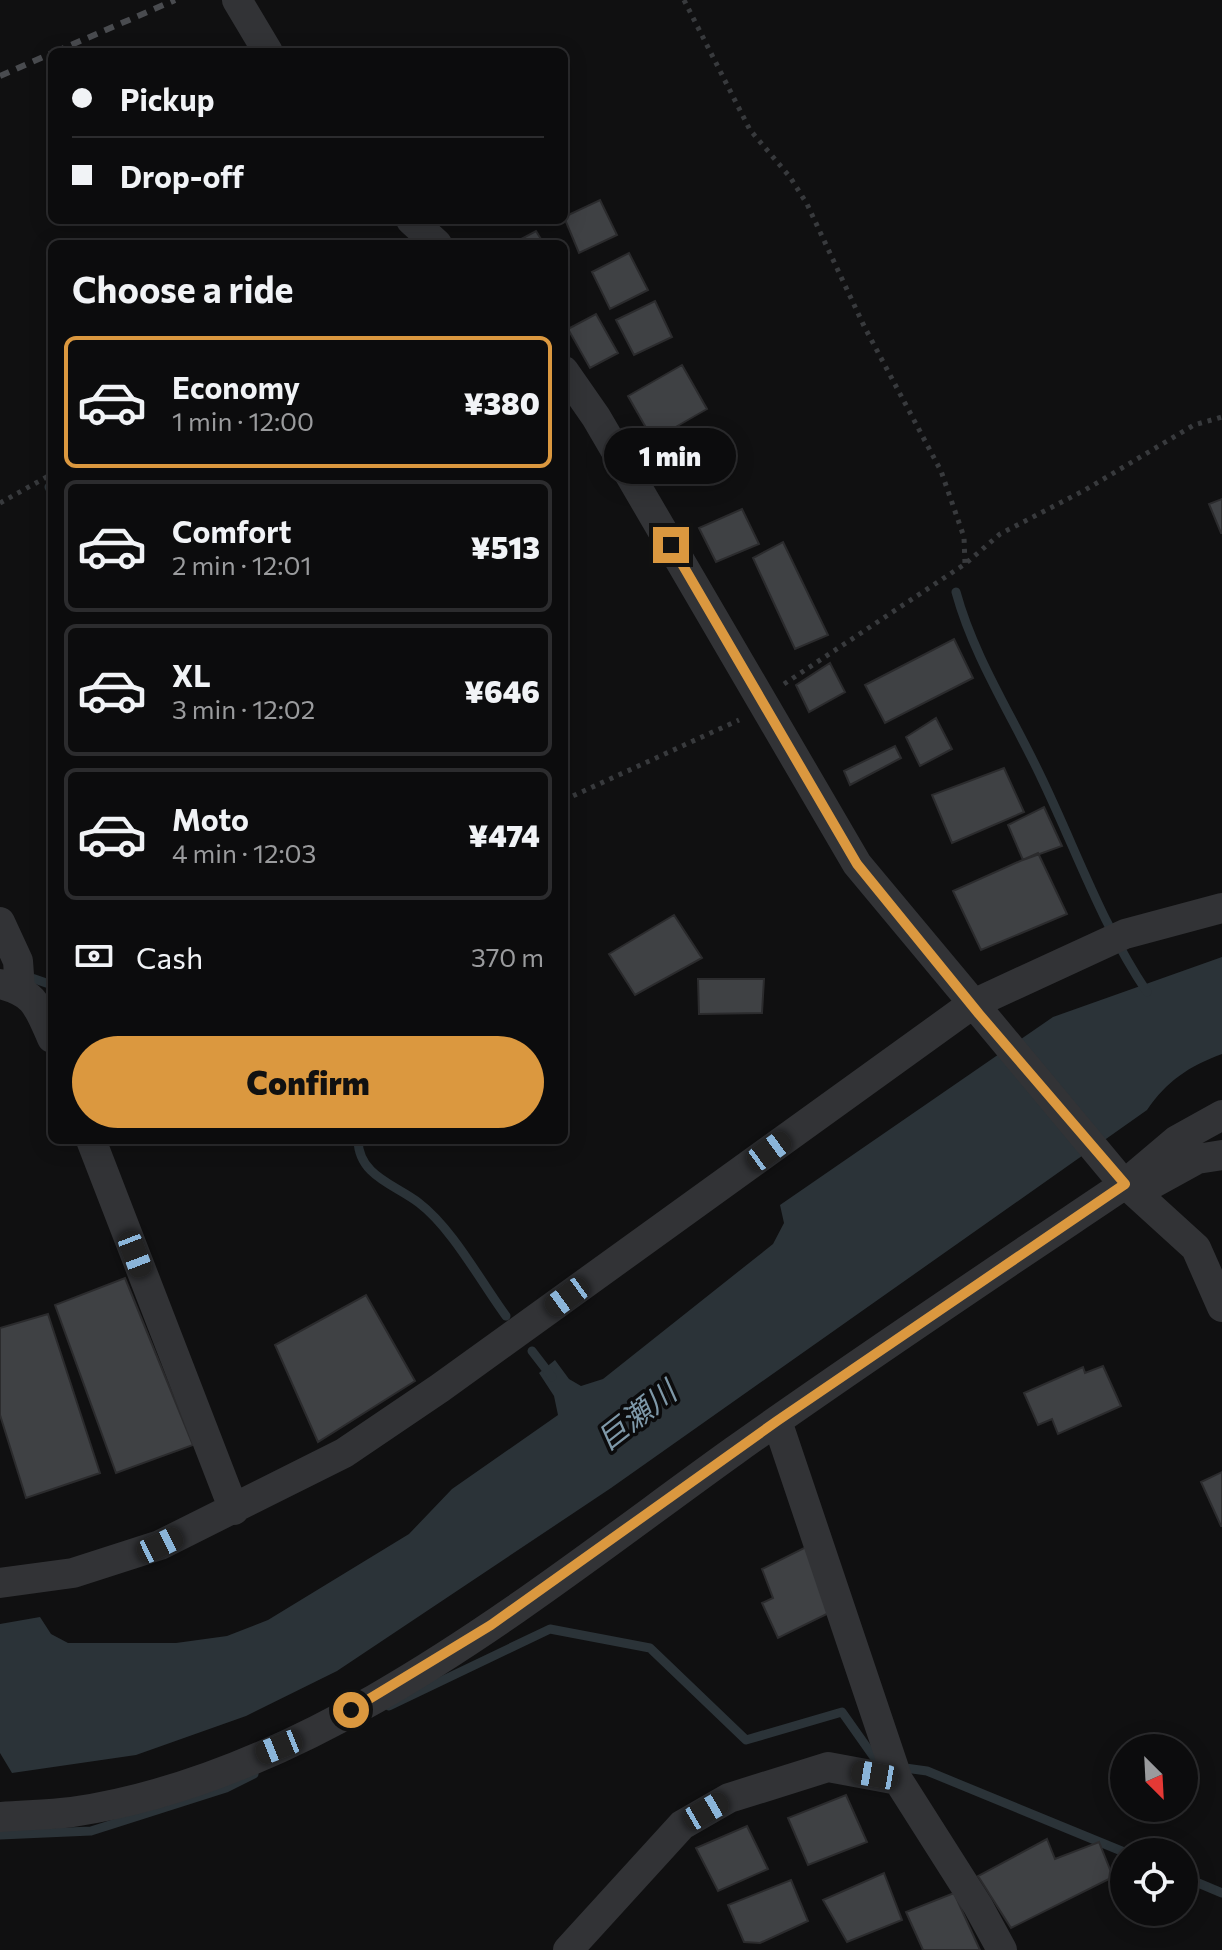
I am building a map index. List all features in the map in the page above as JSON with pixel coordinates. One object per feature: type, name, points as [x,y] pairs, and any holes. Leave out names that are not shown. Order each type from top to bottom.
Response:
[{"type":"street","points":[[237,0],[266,48]]},
{"type":"street","points":[[415,224],[433,240]]},
{"type":"street","points":[[568,377],[596,417],[857,864],[975,1009],[1126,1184],[1196,1248],[1222,1307]]},
{"type":"street","points":[[0,1583],[73,1573],[160,1545],[344,1453],[975,1009],[1114,938],[1222,908]]},
{"type":"street","points":[[0,922],[14,979],[38,1007],[48,1029]]},
{"type":"street","points":[[0,1817],[72,1812],[143,1796],[205,1777],[279,1747],[361,1705],[491,1625],[777,1421],[1126,1184],[1177,1140],[1222,1115]]},
{"type":"street","points":[[93,1144],[234,1510]]},
{"type":"street","points":[[1126,1184],[1197,1159],[1222,1155]]},
{"type":"street","points":[[777,1421],[895,1770],[1002,1950]]},
{"type":"street","points":[[568,1950],[682,1825],[729,1798],[828,1767],[895,1770]]},
{"type":"path","points":[[684,0],[750,130],[790,177],[807,204],[864,326],[941,471],[958,516],[965,564]]},
{"type":"path","points":[[568,798],[763,704],[965,564],[1000,534],[1085,490],[1194,425],[1222,417]]},
{"type":"path","points":[[0,503],[48,476]]},
{"type":"water","name":"巨瀬川","points":[[1222,957],[1222,1054],[1180,1076],[1147,1110],[611,1488],[337,1671],[246,1716],[136,1755],[12,1773],[0,1753],[0,1624],[40,1617],[51,1634],[68,1643],[176,1643],[227,1636],[268,1620],[409,1534],[452,1489],[558,1415],[554,1396],[539,1373],[555,1360],[569,1379],[581,1386],[603,1379],[773,1244],[784,1223],[780,1205],[1053,1017]]},
{"type":"building","points":[[600,200],[617,235],[579,253],[567,224],[568,215]]},
{"type":"building","points":[[536,231],[542,240],[519,240]]},
{"type":"building","points":[[629,253],[648,290],[610,309],[592,272]]},
{"type":"building","points":[[655,301],[672,337],[634,355],[616,320]]},
{"type":"building","points":[[596,314],[618,353],[590,368],[568,329]]},
{"type":"building","points":[[682,365],[707,409],[653,440],[628,396]]},
{"type":"building","points":[[1222,499],[1222,533],[1221,533],[1209,504]]},
{"type":"building","points":[[742,509],[759,544],[716,562],[699,528]]},
{"type":"building","points":[[783,542],[828,635],[795,649],[753,558]]},
{"type":"building","points":[[954,639],[973,678],[885,723],[865,685]]},
{"type":"building","points":[[830,663],[845,692],[809,712],[796,685]]},
{"type":"building","points":[[936,718],[952,749],[920,766],[906,737]]},
{"type":"building","points":[[895,746],[901,758],[850,785],[844,771]]},
{"type":"building","points":[[1004,768],[1024,812],[952,843],[932,795]]},
{"type":"building","points":[[1044,807],[1062,846],[1023,860],[1008,825]]},
{"type":"building","points":[[1038,853],[1067,914],[981,950],[953,891]]},
{"type":"building","points":[[674,915],[702,958],[635,995],[609,954]]},
{"type":"building","points":[[698,979],[764,979],[762,1013],[699,1014]]},
{"type":"building","points":[[125,1278],[193,1445],[116,1473],[55,1305]]},
{"type":"building","points":[[366,1295],[415,1381],[318,1442],[275,1345]]},
{"type":"building","points":[[48,1314],[100,1473],[26,1498],[0,1415],[0,1328]]},
{"type":"building","points":[[1103,1366],[1121,1406],[1058,1434],[1052,1419],[1038,1425],[1024,1393],[1083,1367],[1085,1373]]},
{"type":"building","points":[[1222,1472],[1222,1526],[1221,1526],[1201,1482]]},
{"type":"building","points":[[808,1546],[835,1610],[778,1638],[762,1603],[773,1598],[762,1569]]},
{"type":"building","points":[[846,1795],[867,1842],[808,1865],[788,1818]]},
{"type":"building","points":[[747,1826],[768,1869],[718,1891],[696,1848]]},
{"type":"building","points":[[1047,1839],[1055,1859],[1099,1842],[1110,1870],[1110,1878],[1011,1928],[978,1876]]},
{"type":"building","points":[[884,1873],[902,1920],[847,1942],[823,1900]]},
{"type":"building","points":[[791,1880],[808,1921],[760,1943],[744,1942],[728,1905]]},
{"type":"building","points":[[954,1893],[980,1950],[923,1950],[906,1912]]},
{"type":"waterway","points":[[956,592],[983,664],[1042,779],[1103,915],[1147,992]]},
{"type":"waterway","points":[[26,976],[48,984]]},
{"type":"waterway","points":[[359,1144],[364,1162],[371,1171],[419,1203],[443,1226],[506,1316]]},
{"type":"waterway","points":[[532,1351],[552,1377]]},
{"type":"waterway","points":[[389,1706],[550,1629],[650,1648],[746,1740],[842,1712],[878,1763],[884,1764]]},
{"type":"waterway","points":[[898,1767],[927,1771],[1110,1846]]},
{"type":"waterway","points":[[0,1835],[91,1831],[226,1788],[254,1774]]},
{"type":"waterway","points":[[1198,1883],[1222,1893]]},
{"type":"railway","points":[[64,48],[175,0]]},
{"type":"railway","points":[[0,76],[48,55]]},
{"type":"route","points":[[351,1710],[491,1625],[777,1421],[1125,1184],[979,1014],[857,864],[671,545]]}]
